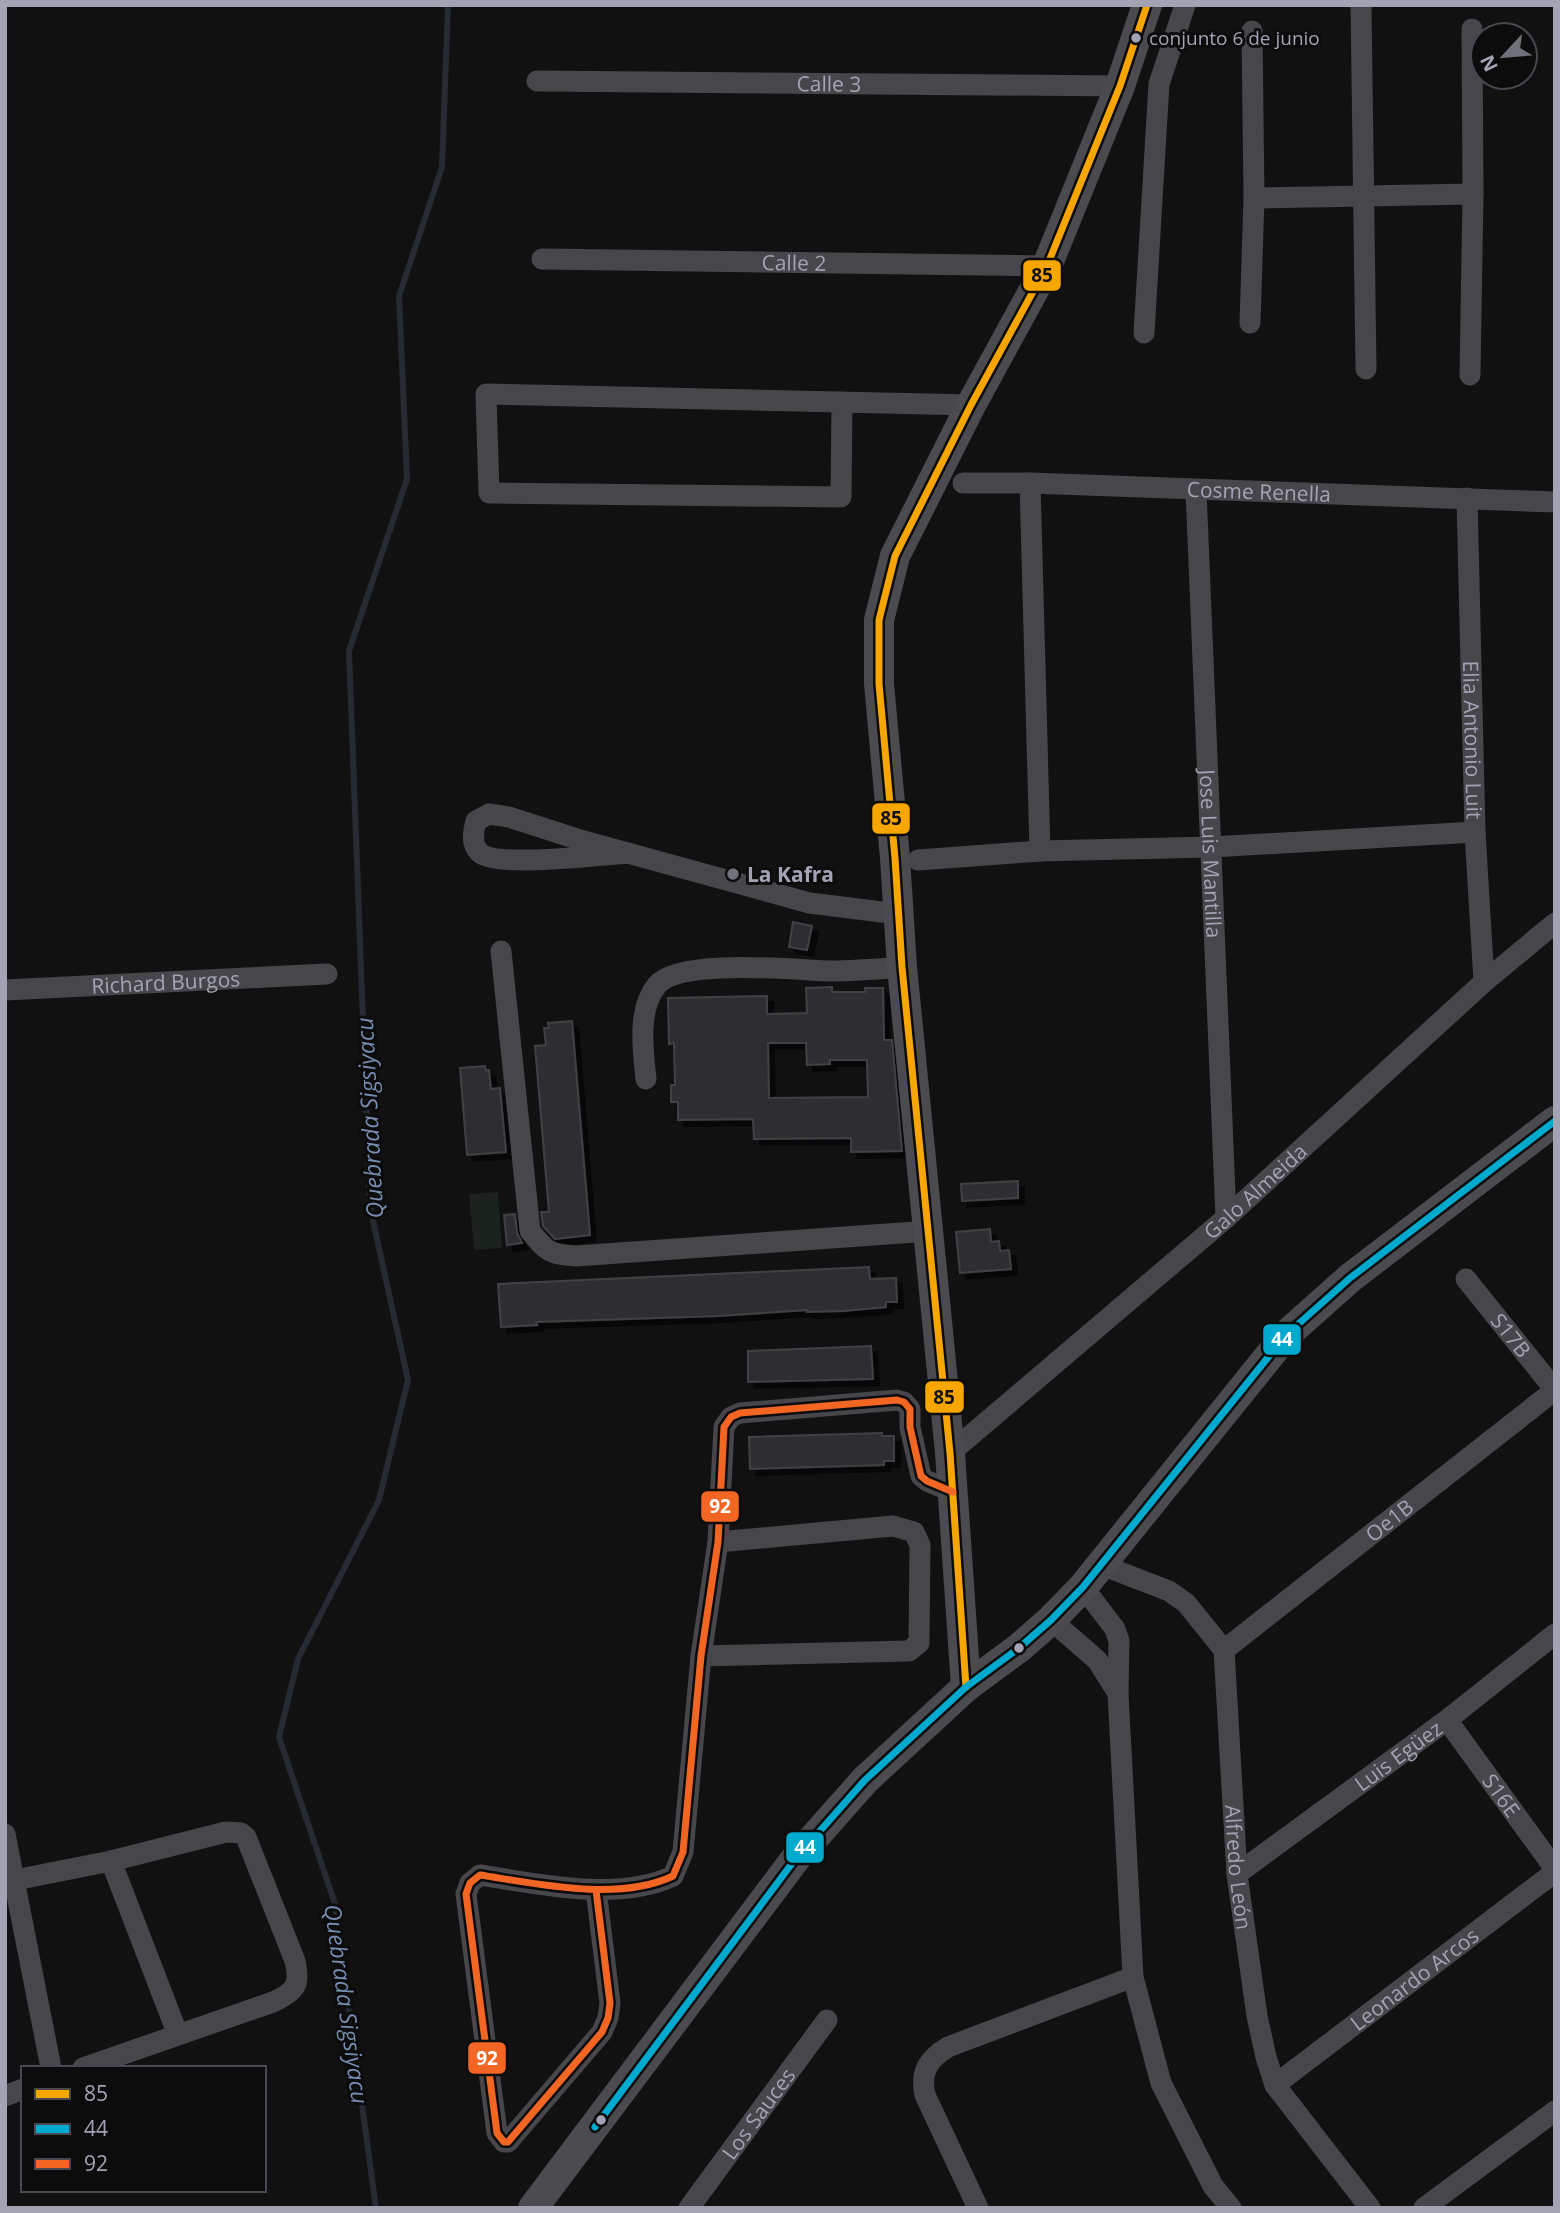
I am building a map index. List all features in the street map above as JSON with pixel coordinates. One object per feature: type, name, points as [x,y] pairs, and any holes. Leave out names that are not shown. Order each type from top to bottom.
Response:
[{"type":"street","points":[[966,1687],[950,1453],[902,967],[879,684],[879,620],[895,556],[971,405],[1047,266],[1120,86],[1147,5]]},
{"type":"street","points":[[1144,333],[1159,84],[1185,5]]},
{"type":"street","points":[[1361,5],[1366,369]]},
{"type":"street","points":[[1250,323],[1254,198],[1252,31]]},
{"type":"street","name":"Calle 3","points":[[537,81],[1120,86]]},
{"type":"street","points":[[1470,375],[1472,91]]},
{"type":"street","points":[[1254,198],[1473,194]]},
{"type":"street","name":"Calle 2","points":[[542,259],[1047,266]]},
{"type":"street","points":[[842,402],[841,497],[489,493],[486,394],[842,402],[971,405]]},
{"type":"street","name":"Cosme Renella","points":[[963,483],[1030,483],[1555,502]]},
{"type":"street","points":[[1030,483],[1040,851]]},
{"type":"street","name":"Jose Luis Mantilla","points":[[1196,491],[1226,1218]]},
{"type":"street","name":"Elia Antonio Luit","points":[[1467,498],[1475,832],[1484,982]]},
{"type":"street","points":[[629,853],[558,859],[517,860],[487,857],[478,852],[473,829],[476,821],[482,817],[489,814],[499,816],[810,903],[898,914]]},
{"type":"street","points":[[918,860],[1040,851],[1211,847],[1475,832]]},
{"type":"street","name":"Galo Almeida","points":[[950,1453],[1226,1218],[1484,982],[1555,923]]},
{"type":"street","points":[[501,951],[530,1231],[544,1249],[553,1255],[576,1256],[930,1231]]},
{"type":"street","points":[[646,1079],[641,1035],[646,1008],[658,984],[682,971],[723,968],[834,971],[902,967]]},
{"type":"street","name":"Richard Burgos","points":[[5,990],[327,974]]},
{"type":"street","points":[[533,2208],[796,1858],[865,1780],[966,1687],[1019,1648],[1051,1620],[1091,1576],[1286,1335],[1350,1278],[1555,1121]]},
{"type":"street","name":"S17B","points":[[1466,1279],[1555,1390]]},
{"type":"street","name":"Oe1B","points":[[1224,1650],[1555,1390]]},
{"type":"street","points":[[596,1890],[610,2003],[608,2018],[602,2032],[509,2142],[504,2142],[497,2133],[466,1894],[470,1883],[480,1875],[596,1890],[657,1883],[673,1876],[683,1852],[701,1656],[718,1542],[724,1427],[731,1417],[740,1413],[897,1400],[904,1402],[910,1409],[910,1427],[921,1476],[953,1492]]},
{"type":"street","points":[[701,1656],[909,1651],[919,1643],[920,1545],[914,1532],[893,1526],[718,1542]]},
{"type":"street","points":[[1091,1576],[1169,1591],[1186,1603],[1224,1650]]},
{"type":"street","points":[[1091,1576],[1119,1641],[1118,1693],[1133,1977],[1161,2083],[1213,2186],[1231,2208]]},
{"type":"street","points":[[1051,1620],[1097,1660],[1118,1693]]},
{"type":"street","name":"Luis Egüez","points":[[1237,1874],[1447,1720],[1555,1634]]},
{"type":"street","name":"Alfredo León","points":[[1224,1650],[1237,1874],[1257,2016],[1266,2057],[1275,2085],[1370,2208]]},
{"type":"street","name":"S16E","points":[[1447,1720],[1555,1870]]},
{"type":"street","points":[[15,1880],[111,1861],[226,1832],[241,1833],[246,1838],[295,1961],[299,1974],[297,1986],[287,1996],[89,2066]]},
{"type":"street","points":[[5,1834],[51,2066]]},
{"type":"street","points":[[111,1861],[178,2035]]},
{"type":"street","name":"Leonardo Arcos","points":[[1275,2085],[1555,1870]]},
{"type":"street","points":[[978,2208],[925,2095],[922,2082],[934,2055],[948,2047],[1133,1977]]},
{"type":"street","name":"Los Sauces","points":[[689,2208],[827,2020]]},
{"type":"street","points":[[1424,2208],[1555,2111]]},
{"type":"shaded area","points":[[498,1192],[502,1248],[474,1250],[469,1194]]},
{"type":"building","points":[[793,922],[812,926],[807,950],[789,947]]},
{"type":"building","points":[[832,987],[832,992],[865,992],[865,988],[883,988],[884,1040],[892,1040],[902,1151],[851,1152],[851,1138],[754,1139],[753,1119],[678,1120],[678,1102],[671,1102],[671,1085],[675,1085],[674,1043],[669,1044],[668,998],[767,996],[767,1014],[807,1013],[806,988]],"holes":[[[768,1043],[806,1043],[807,1065],[830,1064],[830,1060],[867,1060],[868,1097],[769,1098]]]},
{"type":"building","points":[[572,1021],[590,1235],[555,1239],[543,1226],[541,1212],[549,1212],[535,1046],[546,1045],[544,1028],[549,1028],[548,1023]]},
{"type":"building","points":[[485,1066],[486,1071],[489,1070],[491,1089],[500,1088],[506,1152],[467,1155],[460,1068]]},
{"type":"building","points":[[1018,1181],[1018,1198],[962,1201],[961,1184]]},
{"type":"building","points":[[515,1214],[517,1233],[522,1243],[507,1245],[504,1215]]},
{"type":"building","points":[[990,1229],[991,1242],[999,1241],[1000,1251],[1009,1250],[1011,1269],[960,1273],[956,1232]]},
{"type":"building","points":[[869,1267],[870,1279],[896,1278],[897,1302],[886,1302],[886,1307],[843,1311],[807,1310],[536,1322],[537,1325],[501,1327],[498,1284]]},
{"type":"building","points":[[871,1346],[873,1379],[748,1382],[748,1351]]},
{"type":"building","points":[[882,1433],[882,1436],[894,1436],[894,1461],[884,1461],[884,1465],[750,1469],[749,1437]]},
{"type":"waterway","name":"Quebrada Sigsiyacu","points":[[376,2208],[335,1904],[279,1737],[298,1659],[379,1500],[408,1380],[370,1207],[349,651],[407,479],[399,296],[442,167],[448,5]]},
{"type":"transit line","name":"85","points":[[966,1687],[950,1453],[902,967],[879,684],[879,620],[895,556],[971,405],[1047,266],[1120,86],[1147,5]]},
{"type":"transit line","name":"44","points":[[595,2127],[796,1858],[865,1780],[966,1687],[1019,1648],[1051,1620],[1083,1587],[1286,1335],[1350,1278],[1555,1121]]},
{"type":"transit line","name":"92","points":[[596,1890],[610,2003],[608,2018],[602,2032],[508,2142],[504,2142],[497,2133],[466,1894],[470,1883],[480,1875],[578,1889],[628,1888],[652,1884],[673,1876],[683,1852],[701,1656],[718,1542],[724,1427],[731,1417],[740,1413],[897,1400],[904,1402],[910,1409],[910,1427],[921,1476],[953,1492]]},
{"type":"place","name":"conjunto 6 de junio","points":[[1136,38]]},
{"type":"place","name":"La Kafra","points":[[733,874]]}]
